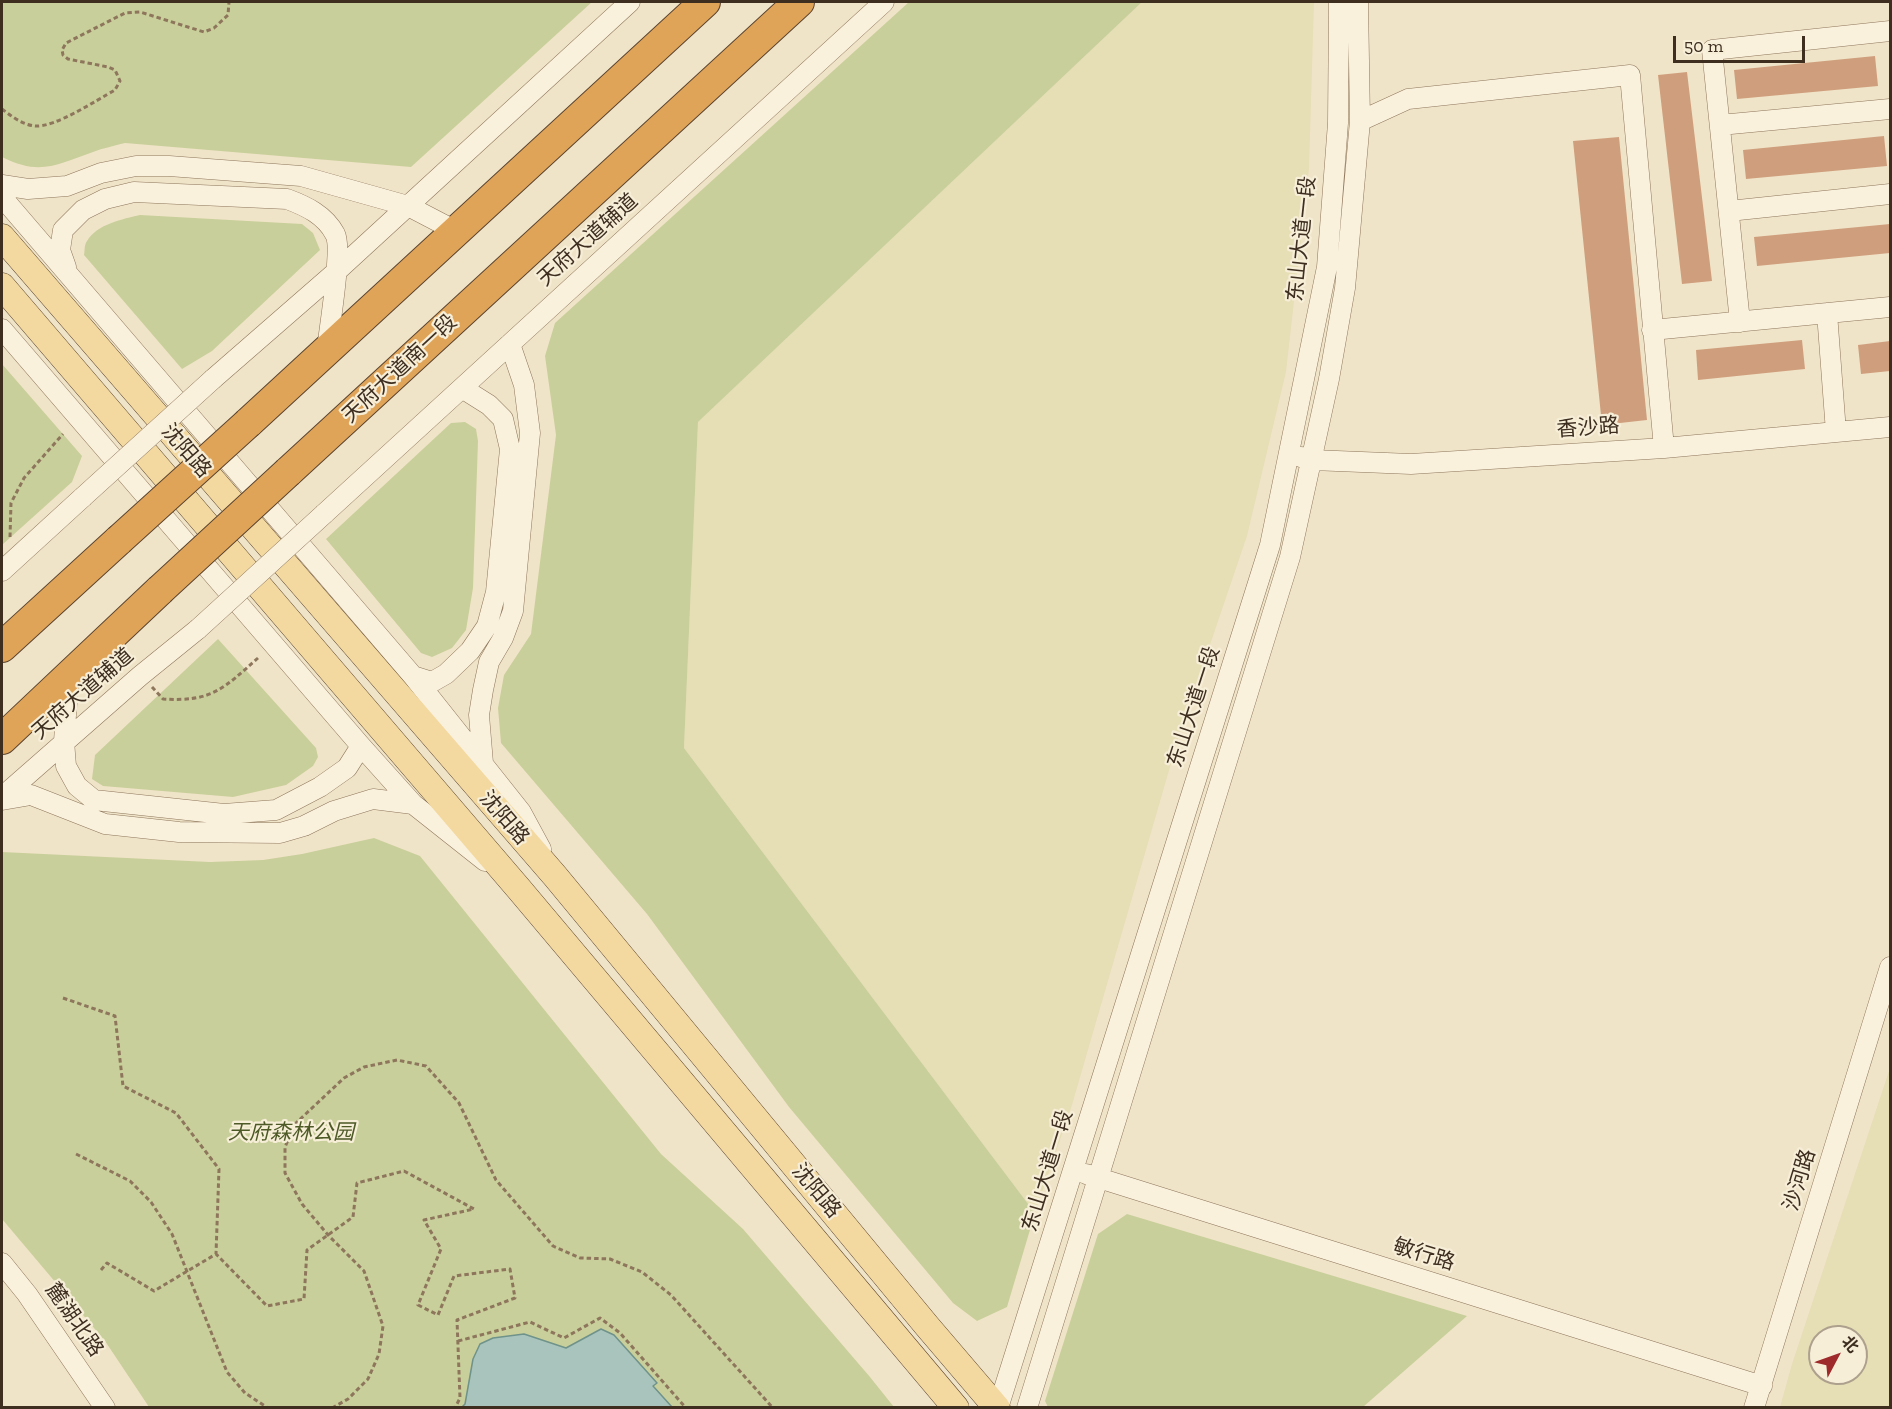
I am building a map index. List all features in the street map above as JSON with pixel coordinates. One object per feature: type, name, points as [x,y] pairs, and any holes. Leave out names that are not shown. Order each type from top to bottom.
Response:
[{"type":"highway","points":[[2,647],[705,2]]},
{"type":"highway","name":"天府大道南一段","points":[[2,739],[160,590],[799,2]]},
{"type":"main road","name":"沈阳路","points":[[2,237],[555,876],[920,1317],[998,1407]]},
{"type":"main road","name":"沈阳路","points":[[2,286],[519,889],[956,1407]]},
{"type":"street","points":[[2,571],[213,379],[337,271],[630,2]]},
{"type":"street","name":"天府大道辅道","points":[[2,799],[64,741],[198,629],[884,2]]},
{"type":"street","name":"东山大道一段","points":[[998,1407],[1270,545],[1327,267],[1338,123],[1339,2]]},
{"type":"street","points":[[1027,1407],[1290,557],[1329,379],[1345,288],[1360,121],[1358,2]]},
{"type":"street","points":[[1740,322],[1712,50],[1890,31]]},
{"type":"street","points":[[1360,121],[1408,99],[1630,75],[1664,448]]},
{"type":"street","points":[[1720,125],[1890,109]]},
{"type":"street","points":[[2,185],[28,189],[67,186],[101,173],[136,166],[169,166],[301,176],[408,206],[456,231]]},
{"type":"street","points":[[68,273],[60,250],[63,230],[83,210],[105,199],[134,192],[287,199],[306,206],[322,217],[337,236],[337,271],[327,350]]},
{"type":"street","points":[[1729,211],[1890,194]]},
{"type":"street","points":[[2,197],[413,676],[521,812],[555,876]]},
{"type":"street","points":[[1652,330],[1890,307]]},
{"type":"street","points":[[1827,313],[1836,432]]},
{"type":"street","points":[[2,329],[413,804],[519,889]]},
{"type":"street","points":[[483,763],[479,715],[489,662],[503,638],[513,611],[530,433],[524,385],[510,344]]},
{"type":"street","points":[[413,676],[432,682],[447,674],[470,651],[487,626],[496,592],[510,449],[503,419],[489,405],[462,388]]},
{"type":"street","name":"香沙路","points":[[1290,453],[1312,460],[1411,464],[1664,448],[1890,427]]},
{"type":"street","points":[[69,676],[64,741],[66,766],[77,786],[94,800],[224,814],[276,810],[320,787],[347,768],[361,746]]},
{"type":"street","points":[[2,799],[31,795],[105,824],[179,832],[280,833],[304,826],[334,811],[373,799],[413,804]]},
{"type":"street","name":"沙河路","points":[[1754,1407],[1890,967]]},
{"type":"street","name":"敏行路","points":[[1073,1170],[1762,1386]]},
{"type":"street","name":"麓湖北路","points":[[2,1263],[27,1294],[105,1407]]},
{"type":"path","points":[[2,109],[21,122],[35,126],[54,123],[115,90],[120,81],[115,70],[108,67],[68,59],[63,55],[62,50],[66,43],[125,13],[140,12],[204,32],[214,28],[228,15],[229,2]]},
{"type":"path","points":[[10,537],[11,503],[24,478],[63,434]]},
{"type":"path","points":[[163,699],[186,700],[210,695],[234,680],[258,658]]},
{"type":"path","points":[[63,998],[115,1016],[123,1086],[176,1113],[219,1169],[216,1254],[267,1306],[304,1299],[307,1250],[354,1218],[357,1183],[404,1171],[474,1209],[424,1220],[441,1249],[418,1305],[438,1315],[454,1276],[510,1269],[515,1298],[457,1320],[460,1398],[455,1407]]},
{"type":"path","points":[[332,1407],[348,1399],[368,1379],[379,1354],[383,1326],[364,1271],[328,1235],[302,1204],[285,1173],[285,1147],[295,1124],[344,1078],[364,1067],[397,1060],[426,1066],[459,1103],[496,1180],[553,1246],[580,1258],[610,1259],[642,1272],[671,1295],[772,1406]]},
{"type":"path","points":[[76,1154],[130,1181],[151,1202],[171,1234],[226,1372],[245,1393],[268,1407]]},
{"type":"path","points":[[101,1270],[107,1263],[154,1291],[216,1254]]},
{"type":"path","points":[[458,1341],[530,1322],[564,1338],[600,1318],[620,1334],[686,1407]]},
{"type":"path","points":[[766,1407],[772,1406]]},
{"type":"shaded area","points":[[1142,2],[1314,2],[1309,169],[1286,372],[1247,536],[1179,736],[1072,1105],[1035,1213],[684,748],[698,422]]},
{"type":"shaded area","points":[[1890,1068],[1890,1407],[1780,1407],[1792,1364]]},
{"type":"green space","points":[[2,2],[592,2],[411,167],[125,143],[58,164],[38,167],[15,163],[2,157]]},
{"type":"green space","points":[[909,2],[1142,2],[698,422],[684,748],[1035,1213],[1007,1307],[977,1321],[953,1303],[789,1107],[647,914],[501,743],[498,708],[504,675],[531,634],[556,435],[545,356],[555,323]]},
{"type":"green space","points":[[140,215],[302,224],[313,233],[320,250],[212,351],[182,369],[84,255],[86,243],[97,230],[111,223]]},
{"type":"green space","points":[[2,364],[82,456],[72,482],[2,545]]},
{"type":"green space","points":[[465,422],[476,429],[478,441],[473,588],[466,630],[452,648],[432,657],[421,653],[326,539],[451,423]]},
{"type":"green space","points":[[218,639],[316,748],[318,757],[313,766],[286,785],[233,797],[103,786],[92,779],[95,755]]},
{"type":"green space","name":"天府森林公园","points":[[374,838],[420,856],[661,1154],[743,1229],[894,1407],[149,1407],[105,1341],[2,1219],[2,852],[210,862],[263,860]]},
{"type":"green space","points":[[1127,1214],[1467,1316],[1363,1407],[1048,1407],[1045,1401],[1098,1234]]},
{"type":"water","points":[[601,1329],[614,1335],[657,1383],[653,1386],[672,1407],[462,1407],[465,1404],[473,1359],[480,1344],[493,1338],[524,1334],[566,1348]]},
{"type":"building","points":[[1875,56],[1878,86],[1737,99],[1734,70]]},
{"type":"building","points":[[1687,72],[1712,281],[1682,284],[1658,75]]},
{"type":"building","points":[[1884,136],[1887,166],[1746,179],[1743,150]]},
{"type":"building","points":[[1619,137],[1647,420],[1602,425],[1573,141]]},
{"type":"building","points":[[1890,224],[1890,253],[1757,266],[1754,237]]},
{"type":"building","points":[[1802,340],[1805,369],[1698,380],[1696,350]]},
{"type":"building","points":[[1890,341],[1890,371],[1861,374],[1858,345]]}]
